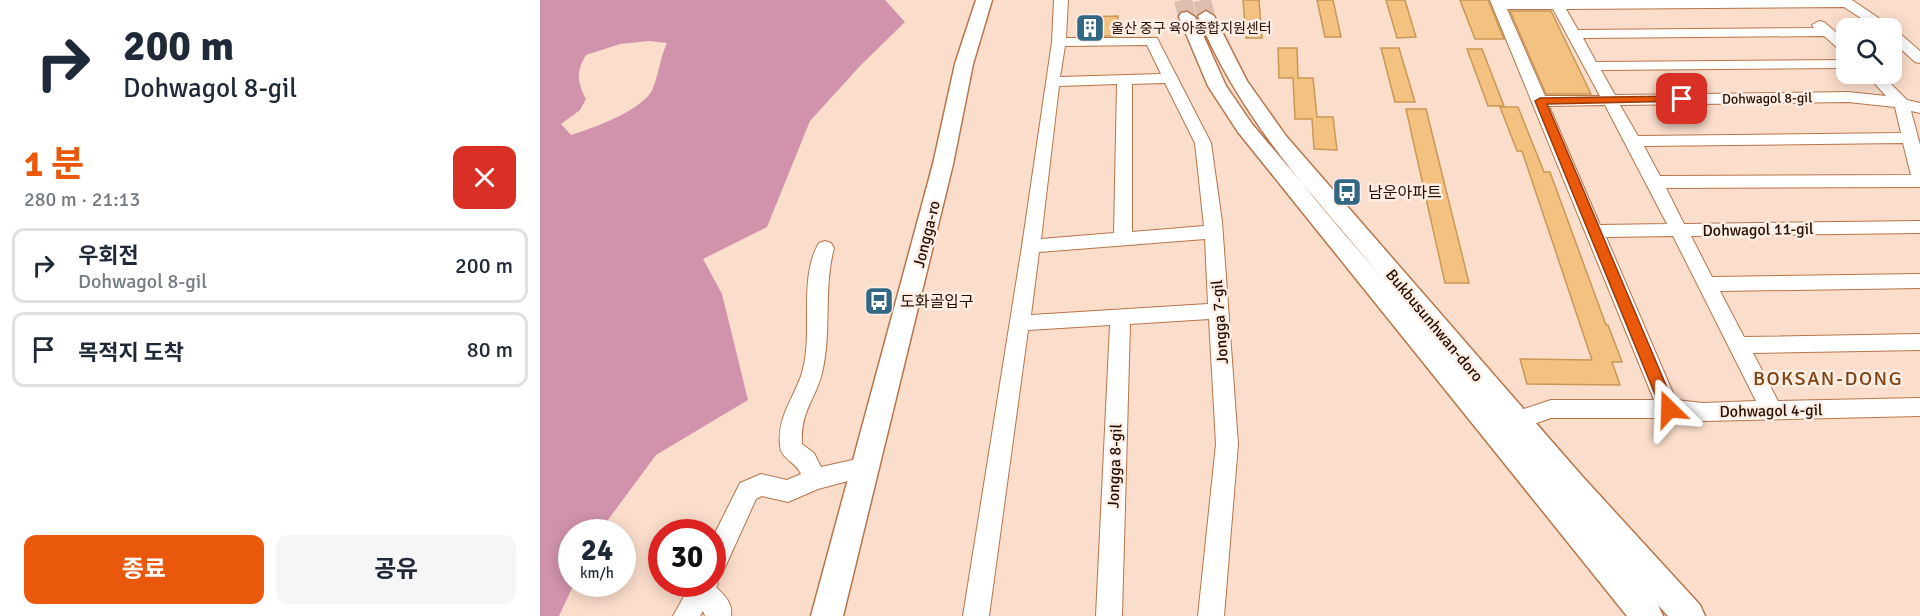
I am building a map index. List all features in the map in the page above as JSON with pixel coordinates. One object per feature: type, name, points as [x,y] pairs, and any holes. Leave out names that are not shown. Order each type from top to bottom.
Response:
[{"type":"main road","name":"Jongga-ro","points":[[827,616],[943,164],[964,64],[984,0]]},
{"type":"main road","name":"Bukbusunhwan-doro","points":[[1195,8],[1264,121],[1647,616]]},
{"type":"main road","points":[[1195,8],[1188,41],[1209,87],[1224,112],[1271,172],[1427,334]]},
{"type":"main road","name":"Bukbusunhwan-doro","points":[[1427,334],[1517,422],[1689,616]]},
{"type":"street","points":[[976,616],[1031,246],[1059,42],[1061,0]]},
{"type":"street","points":[[1669,409],[1498,2],[1558,6],[1794,5],[1845,2],[1869,18]]},
{"type":"street","points":[[1794,5],[1836,39]]},
{"type":"street","points":[[1558,6],[1633,141],[1771,409]]},
{"type":"street","points":[[1573,34],[1828,32]]},
{"type":"street","name":"Jongga 7-gil","points":[[1059,42],[1152,41],[1203,143],[1214,232],[1227,444],[1211,616]]},
{"type":"street","points":[[1902,43],[1920,59]]},
{"type":"street","points":[[1592,66],[1836,64]]},
{"type":"street","points":[[1123,239],[1125,78]]},
{"type":"street","points":[[1052,82],[1170,78]]},
{"type":"street","points":[[1654,182],[1920,179],[1902,104],[1883,84]]},
{"type":"street","name":"Dohwagol 8-gil","points":[[1540,101],[1848,97],[1920,108]]},
{"type":"street","points":[[1633,141],[1910,138]]},
{"type":"street","name":"Dohwagol 11-gil","points":[[1596,231],[1920,227]]},
{"type":"street","points":[[1031,246],[1214,232]]},
{"type":"street","points":[[815,479],[806,460],[792,449],[790,431],[794,411],[811,376],[817,347],[819,270],[825,248]]},
{"type":"street","points":[[1707,285],[1920,281]]},
{"type":"street","points":[[1020,323],[1219,311]]},
{"type":"street","name":"Jongga 8-gil","points":[[1109,616],[1120,317]]},
{"type":"street","points":[[1739,345],[1920,342]]},
{"type":"street","name":"Dohwagol 4-gil","points":[[1517,422],[1551,409],[1669,409],[1703,412],[1920,407]]},
{"type":"street","points":[[726,537],[748,491],[761,485],[788,491],[815,479],[866,467]]},
{"type":"street","points":[[686,616],[697,597]]},
{"type":"street","points":[[710,597],[719,609],[718,616]]},
{"type":"shaded area","points":[[540,0],[885,0],[905,22],[860,66],[810,121],[767,227],[703,259],[722,294],[748,400],[656,455],[609,519],[558,519],[558,597],[568,597],[559,616],[540,616]],"holes":[[[649,41],[667,43],[653,88],[648,96],[629,111],[571,135],[561,124],[580,110],[586,99],[579,77],[579,71],[586,55],[620,44]]]},
{"type":"building","points":[[1243,0],[1259,0],[1262,38],[1246,38]]},
{"type":"building","points":[[1317,0],[1333,0],[1341,37],[1325,37]]},
{"type":"building","points":[[1386,0],[1405,0],[1416,37],[1397,38]]},
{"type":"building","points":[[1460,0],[1488,0],[1504,39],[1475,39]]},
{"type":"building","points":[[1510,11],[1551,11],[1591,94],[1546,94]]},
{"type":"building","name":"울산 중구 육아종합지원센터","points":[[1118,16],[1116,36],[1081,36],[1083,17]]},
{"type":"building","points":[[1278,48],[1297,48],[1298,78],[1313,78],[1317,117],[1333,117],[1337,150],[1314,149],[1312,119],[1295,119],[1293,78],[1279,78]]},
{"type":"building","points":[[1381,48],[1399,48],[1415,102],[1395,102]]},
{"type":"building","points":[[1467,49],[1482,49],[1504,106],[1488,106]]},
{"type":"building","points":[[1500,107],[1518,107],[1544,172],[1550,172],[1606,325],[1608,325],[1622,362],[1612,362],[1620,385],[1527,384],[1520,359],[1592,360],[1522,151],[1517,151]]},
{"type":"building","points":[[1406,109],[1426,109],[1469,283],[1445,283]]},
{"type":"tunnel","points":[[1183,0],[1187,17]]},
{"type":"tunnel","points":[[1202,0],[1206,16]]},
{"type":"place","name":"울산 중구 육아종합지원센터","points":[[1090,28]]},
{"type":"place","name":"남운아파트","points":[[1347,192]]},
{"type":"place","name":"도화골입구","points":[[879,301]]},
{"type":"district","name":"BOKSAN-DONG","points":[[1828,378]]},
{"type":"route","points":[[1669,409],[1540,101],[1682,99]]}]
